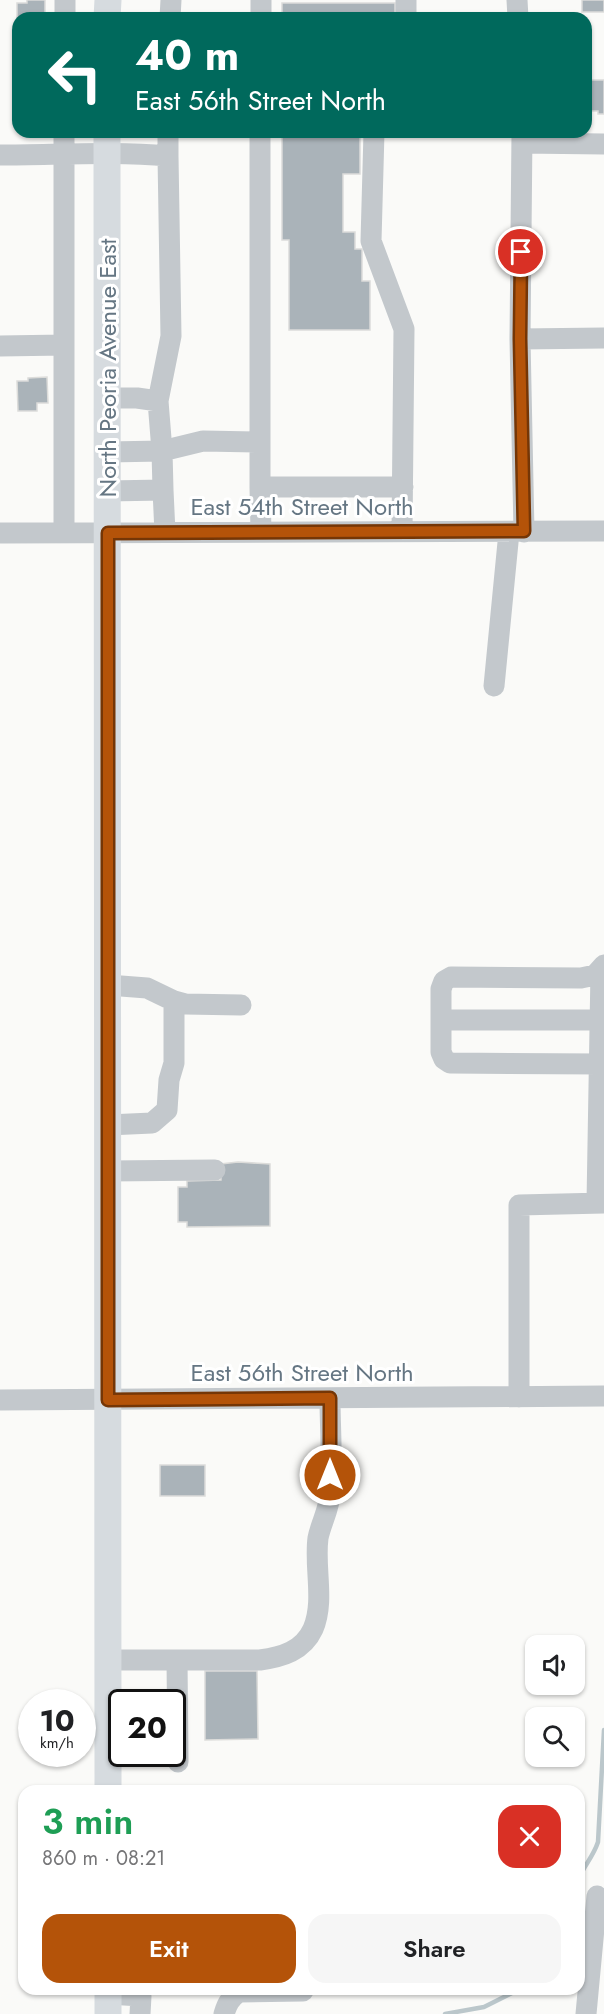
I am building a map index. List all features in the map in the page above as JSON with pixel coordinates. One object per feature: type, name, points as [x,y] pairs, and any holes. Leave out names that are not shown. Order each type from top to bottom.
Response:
[{"type":"main road","name":"North Peoria Avenue East","points":[[107,143],[108,1785]]},
{"type":"street","name":"North Peoria Avenue East","points":[[64,138],[64,533]]},
{"type":"street","points":[[165,533],[158,400],[171,336],[168,138]]},
{"type":"street","points":[[260,138],[261,532]]},
{"type":"street","points":[[374,138],[371,241],[404,329],[402,532]]},
{"type":"street","points":[[494,686],[516,531],[522,138],[604,144]]},
{"type":"street","points":[[0,155],[64,155],[107,143],[133,153],[168,156]]},
{"type":"street","points":[[520,339],[604,338]]},
{"type":"street","points":[[0,346],[64,345]]},
{"type":"street","points":[[108,398],[158,400]]},
{"type":"street","points":[[108,452],[162,451],[203,441],[260,442]]},
{"type":"street","points":[[260,487],[403,487]]},
{"type":"street","points":[[108,491],[163,490]]},
{"type":"street","name":"East 54th Street North","points":[[0,533],[604,531]]},
{"type":"street","points":[[519,1397],[519,1204],[600,1203],[603,968]]},
{"type":"street","points":[[600,1064],[450,1063],[444,1059],[441,1052],[441,989],[444,981],[451,977],[581,978],[594,975],[603,968]]},
{"type":"street","points":[[108,985],[147,988],[174,1001],[195,1005],[241,1005]]},
{"type":"street","points":[[108,1125],[152,1123],[166,1110],[170,1074],[174,1063],[174,1001]]},
{"type":"street","points":[[441,1020],[601,1020]]},
{"type":"street","points":[[108,1171],[214,1170]]},
{"type":"street","name":"East 56th Street North","points":[[0,1400],[604,1396]]},
{"type":"street","points":[[108,1660],[275,1658],[291,1653],[303,1644],[313,1629],[318,1610],[318,1538],[330,1495],[330,1398]]},
{"type":"street","points":[[177,1659],[177,1689]]},
{"type":"street","points":[[586,2014],[597,1896]]},
{"type":"street","points":[[224,2014],[228,2003],[236,1995]]},
{"type":"street","points":[[108,1999],[141,1996],[140,2014]]},
{"type":"building","points":[[27,0],[45,0],[45,12],[17,12],[17,3],[27,3]]},
{"type":"building","points":[[582,0],[604,0],[604,12],[582,12]]},
{"type":"building","points":[[282,3],[395,3],[395,12],[282,12]]},
{"type":"building","points":[[592,80],[604,80],[604,114],[598,114],[598,111],[592,111]]},
{"type":"building","points":[[282,138],[360,138],[360,174],[343,174],[343,232],[355,232],[355,249],[362,249],[362,281],[370,281],[370,330],[289,330],[289,240],[282,240]]},
{"type":"building","points":[[47,377],[48,403],[37,403],[37,411],[18,411],[17,381]]},
{"type":"building","points":[[238,1162],[270,1164],[270,1226],[187,1227],[187,1222],[178,1222],[178,1187],[187,1187],[187,1181],[221,1180],[221,1164]]},
{"type":"building","points":[[160,1465],[205,1465],[205,1496],[160,1496]]},
{"type":"building","points":[[205,1671],[257,1671],[258,1739],[205,1740]]},
{"type":"waterway","points":[[585,1867],[598,1842],[604,1730]]},
{"type":"waterway","points":[[445,2014],[484,2007],[508,1995]]},
{"type":"route","points":[[330,1475],[330,1398],[108,1400],[108,533],[524,531],[520,339],[521,252]]}]
